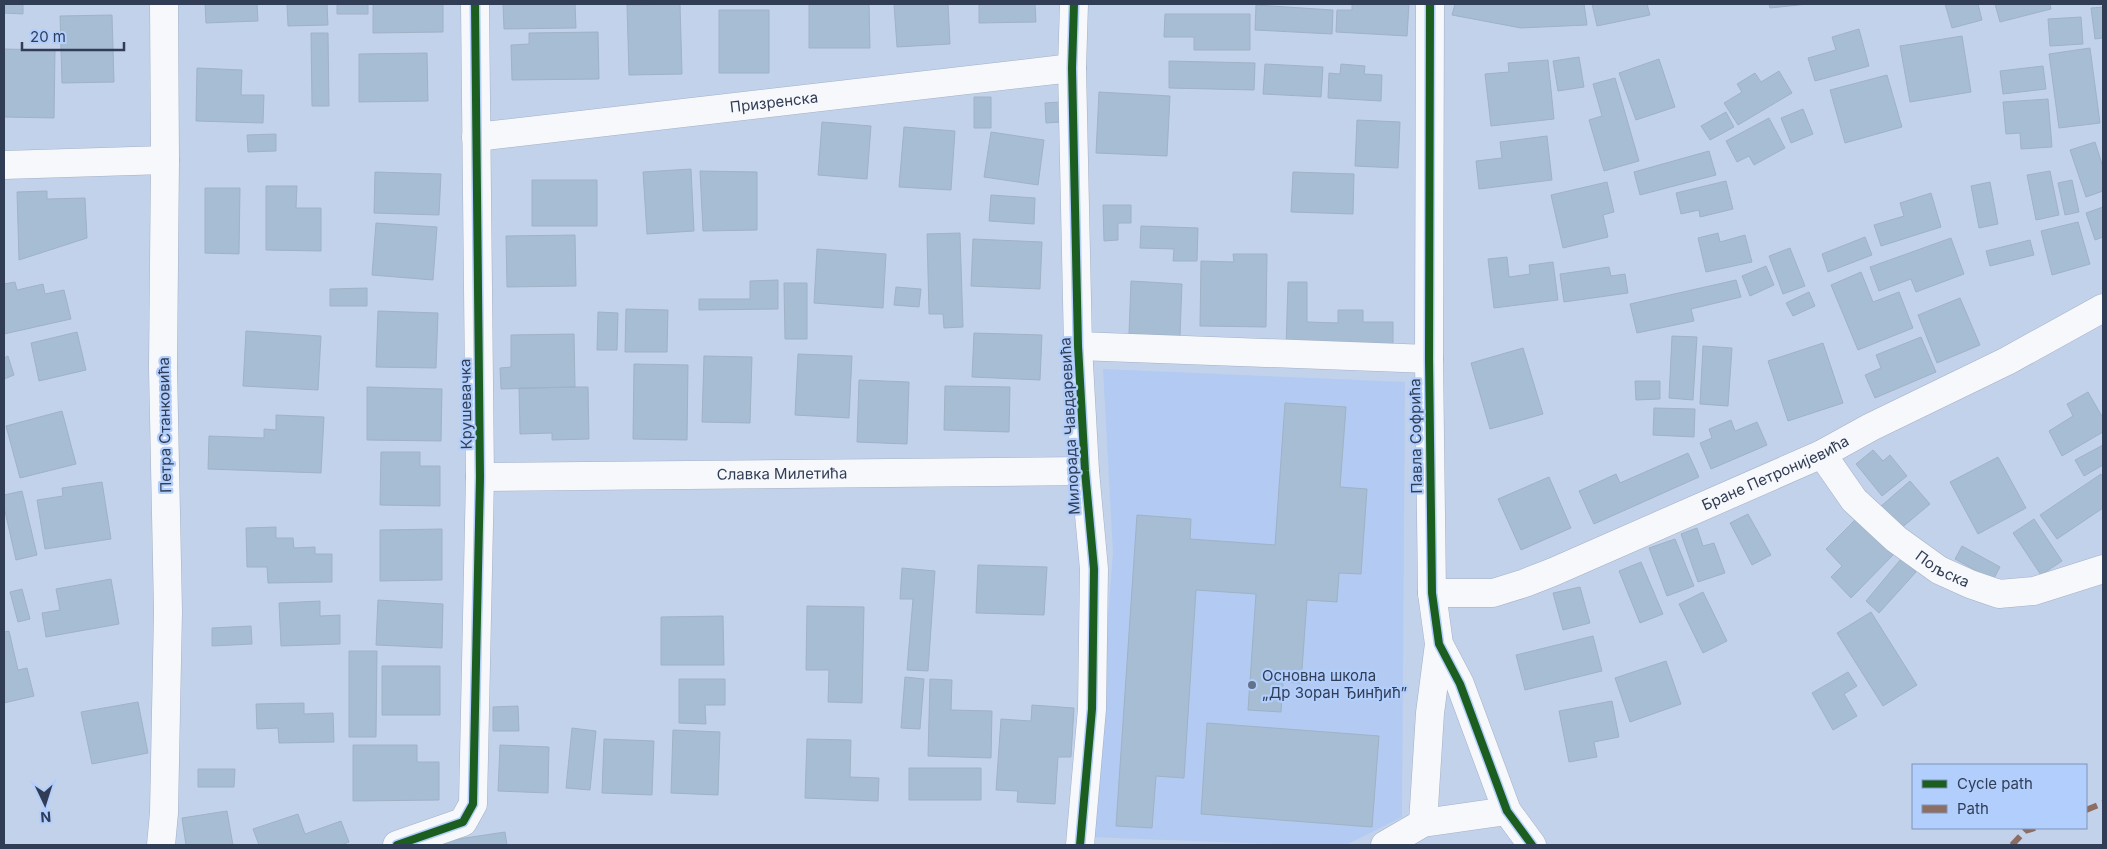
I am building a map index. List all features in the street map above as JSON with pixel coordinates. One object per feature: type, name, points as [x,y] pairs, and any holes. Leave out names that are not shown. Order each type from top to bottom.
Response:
[{"type":"street","name":"Петра Станковића","points":[[161,845],[164,813],[168,611],[163,368],[166,160],[164,4]]},
{"type":"street","name":"Крушевачка","points":[[397,845],[463,822],[473,804],[480,477],[475,4]]},
{"type":"street","name":"Милорада Чавдаревића","points":[[1074,4],[1072,68],[1078,346],[1085,471],[1094,569],[1092,708],[1080,845]]},
{"type":"street","name":"Павла Софрића","points":[[1423,823],[1430,714],[1438,644],[1432,593],[1429,359],[1430,4]]},
{"type":"street","name":"Призренска","points":[[476,137],[1072,68]]},
{"type":"street","points":[[4,165],[166,160]]},
{"type":"street","name":"Бране Петронијевића","points":[[1432,593],[1493,593],[1525,583],[1822,454],[1871,427],[2007,361],[2103,308]]},
{"type":"street","name":"Милорада Чавдаревића","points":[[1078,346],[1429,359]]},
{"type":"street","name":"Пољска","points":[[1822,454],[1854,500],[1896,539],[1940,570],[1970,584],[1999,594],[2034,591],[2103,569]]},
{"type":"street","name":"Славка Милетића","points":[[480,477],[1085,471]]},
{"type":"street","name":"Павла Софрића","points":[[1438,644],[1460,684],[1507,812],[1532,845]]},
{"type":"street","points":[[1385,845],[1423,823],[1507,812]]},
{"type":"shaded area","name":"Основна школа „Др Зоран Ђинђић”","points":[[1103,369],[1405,382],[1402,817],[1346,845],[1090,837],[1113,553]]},
{"type":"building","points":[[4,4],[23,4],[23,14],[4,13]]},
{"type":"building","points":[[205,4],[257,4],[258,21],[206,23]]},
{"type":"building","points":[[287,4],[327,4],[328,25],[288,26]]},
{"type":"building","points":[[337,4],[368,4],[368,14],[337,14]]},
{"type":"building","points":[[373,4],[443,4],[443,32],[373,33]]},
{"type":"building","points":[[503,4],[575,4],[576,28],[504,29]]},
{"type":"building","points":[[680,4],[682,74],[629,75],[627,5]]},
{"type":"building","points":[[809,4],[869,4],[870,48],[809,48]]},
{"type":"building","points":[[894,4],[948,4],[950,44],[897,47]]},
{"type":"building","points":[[979,4],[1035,4],[1036,22],[979,23]]},
{"type":"building","points":[[1352,4],[1409,4],[1407,36],[1336,32],[1337,10],[1352,10]]},
{"type":"building","points":[[1455,4],[1584,4],[1587,25],[1521,28],[1452,15]]},
{"type":"building","points":[[1592,4],[1647,4],[1650,15],[1597,26]]},
{"type":"building","points":[[1769,4],[1808,4],[1770,8]]},
{"type":"building","points":[[1945,4],[1978,4],[1982,20],[1952,28]]},
{"type":"building","points":[[1995,4],[2050,4],[2051,9],[2000,22]]},
{"type":"building","points":[[1256,5],[1333,10],[1332,34],[1255,30]]},
{"type":"building","points":[[2103,7],[2103,38],[2095,39],[2091,8]]},
{"type":"building","points":[[719,10],[769,10],[769,73],[719,73]]},
{"type":"building","points":[[1165,14],[1250,14],[1250,50],[1194,50],[1194,37],[1164,37]]},
{"type":"building","points":[[112,15],[114,82],[62,83],[60,16]]},
{"type":"building","points":[[2081,17],[2083,44],[2050,46],[2048,19]]},
{"type":"building","points":[[1859,29],[1869,66],[1815,81],[1808,58],[1836,50],[1832,37]]},
{"type":"building","points":[[598,32],[599,79],[512,80],[511,45],[529,44],[529,33]]},
{"type":"building","points":[[311,33],[328,33],[329,106],[312,106]]},
{"type":"building","points":[[1962,36],[1971,92],[1910,102],[1900,46]]},
{"type":"building","points":[[2090,48],[2100,123],[2059,128],[2049,54]]},
{"type":"building","points":[[4,49],[55,50],[54,118],[4,117]]},
{"type":"building","points":[[427,53],[428,101],[359,102],[359,54]]},
{"type":"building","points":[[1579,57],[1584,87],[1558,91],[1553,61]]},
{"type":"building","points":[[1659,59],[1675,107],[1636,120],[1619,73]]},
{"type":"building","points":[[1548,60],[1554,119],[1491,126],[1485,74],[1509,72],[1508,63]]},
{"type":"building","points":[[1169,61],[1255,63],[1254,90],[1169,88]]},
{"type":"building","points":[[1265,64],[1323,67],[1321,97],[1263,94]]},
{"type":"building","points":[[1341,64],[1365,66],[1364,74],[1382,75],[1381,101],[1328,98],[1329,73],[1340,74]]},
{"type":"building","points":[[2043,66],[2046,89],[2003,94],[2000,71]]},
{"type":"building","points":[[197,68],[242,70],[241,95],[264,95],[263,123],[196,121]]},
{"type":"building","points":[[1779,71],[1792,93],[1738,125],[1724,103],[1742,92],[1737,84],[1755,73],[1761,82]]},
{"type":"building","points":[[1887,75],[1902,127],[1845,143],[1830,90]]},
{"type":"building","points":[[1615,78],[1639,161],[1604,171],[1589,120],[1602,116],[1593,84]]},
{"type":"building","points":[[1099,92],[1170,96],[1167,156],[1096,153]]},
{"type":"building","points":[[974,97],[991,97],[991,128],[974,128]]},
{"type":"building","points":[[2048,99],[2052,147],[2021,149],[2020,133],[2006,134],[2003,102]]},
{"type":"building","points":[[1061,102],[1062,122],[1046,123],[1045,103]]},
{"type":"building","points":[[1803,109],[1813,134],[1791,143],[1781,118]]},
{"type":"building","points":[[1726,112],[1734,127],[1710,140],[1701,126]]},
{"type":"building","points":[[1769,118],[1785,148],[1754,165],[1749,156],[1737,162],[1726,141]]},
{"type":"building","points":[[1357,120],[1400,122],[1398,168],[1355,166]]},
{"type":"building","points":[[822,122],[871,126],[867,179],[818,175]]},
{"type":"building","points":[[904,127],[955,131],[951,190],[899,187]]},
{"type":"building","points":[[991,132],[1044,140],[1038,185],[984,177]]},
{"type":"building","points":[[276,134],[276,151],[248,152],[247,135]]},
{"type":"building","points":[[1547,136],[1552,180],[1479,189],[1476,161],[1502,158],[1500,142]]},
{"type":"building","points":[[2095,142],[2103,167],[2103,191],[2086,197],[2070,150]]},
{"type":"building","points":[[1709,151],[1716,175],[1640,195],[1634,172]]},
{"type":"building","points":[[691,169],[694,231],[647,234],[643,172]]},
{"type":"building","points":[[700,171],[757,172],[757,230],[703,231]]},
{"type":"building","points":[[2050,171],[2059,215],[2036,220],[2027,175]]},
{"type":"building","points":[[375,172],[441,174],[439,215],[374,213]]},
{"type":"building","points":[[1293,172],[1354,174],[1353,214],[1291,212]]},
{"type":"building","points":[[532,180],[597,180],[597,226],[532,226]]},
{"type":"building","points":[[2072,180],[2079,212],[2065,215],[2058,183]]},
{"type":"building","points":[[1726,181],[1733,209],[1700,217],[1699,210],[1681,214],[1676,193]]},
{"type":"building","points":[[1607,182],[1614,212],[1603,215],[1608,237],[1563,248],[1551,195]]},
{"type":"building","points":[[1990,182],[1998,224],[1979,228],[1971,186]]},
{"type":"building","points":[[266,186],[297,186],[296,208],[321,208],[321,251],[266,250]]},
{"type":"building","points":[[205,188],[240,188],[239,254],[205,253]]},
{"type":"building","points":[[47,191],[47,199],[85,198],[87,238],[19,260],[17,192]]},
{"type":"building","points":[[1931,193],[1941,227],[1881,246],[1874,225],[1904,216],[1900,203]]},
{"type":"building","points":[[991,195],[1035,198],[1034,224],[989,221]]},
{"type":"building","points":[[1103,205],[1131,205],[1131,223],[1118,223],[1118,240],[1104,241]]},
{"type":"building","points":[[2103,207],[2103,237],[2095,240],[2086,213]]},
{"type":"building","points":[[2078,222],[2090,264],[2052,275],[2041,231]]},
{"type":"building","points":[[376,223],[437,227],[433,280],[372,275]]},
{"type":"building","points":[[1141,226],[1198,228],[1197,261],[1173,261],[1174,249],[1140,248]]},
{"type":"building","points":[[960,233],[963,327],[944,328],[943,314],[929,314],[927,234]]},
{"type":"building","points":[[1718,233],[1720,242],[1745,235],[1752,262],[1706,272],[1698,238]]},
{"type":"building","points":[[575,235],[576,286],[507,287],[506,236]]},
{"type":"building","points":[[1865,237],[1872,255],[1828,272],[1822,254]]},
{"type":"building","points":[[1951,238],[1964,274],[1916,292],[1911,279],[1879,291],[1870,267]]},
{"type":"building","points":[[973,239],[1042,242],[1040,289],[971,286]]},
{"type":"building","points":[[2030,240],[2034,255],[1990,266],[1986,251]]},
{"type":"building","points":[[1790,248],[1805,286],[1783,294],[1769,256]]},
{"type":"building","points":[[817,249],[886,254],[883,308],[814,303]]},
{"type":"building","points":[[1233,254],[1267,254],[1266,327],[1200,326],[1201,261],[1234,262]]},
{"type":"building","points":[[1507,257],[1509,277],[1530,274],[1529,265],[1553,262],[1558,300],[1494,308],[1488,259]]},
{"type":"building","points":[[1766,266],[1774,285],[1750,296],[1742,276]]},
{"type":"building","points":[[1609,267],[1611,276],[1625,274],[1628,293],[1564,302],[1560,274]]},
{"type":"building","points":[[1861,272],[1873,302],[1899,292],[1913,328],[1858,350],[1831,285]]},
{"type":"building","points":[[778,280],[778,309],[699,310],[699,299],[750,299],[750,281]]},
{"type":"building","points":[[1736,280],[1741,297],[1691,309],[1694,321],[1637,333],[1630,304]]},
{"type":"building","points":[[1131,281],[1182,284],[1180,336],[1129,334]]},
{"type":"building","points":[[15,282],[17,290],[43,284],[45,294],[64,290],[71,319],[4,334],[4,284]]},
{"type":"building","points":[[1288,282],[1307,282],[1307,322],[1338,323],[1338,310],[1363,310],[1363,322],[1393,322],[1393,351],[1286,349]]},
{"type":"building","points":[[784,283],[807,283],[807,339],[785,339]]},
{"type":"building","points":[[896,287],[921,289],[919,307],[894,305]]},
{"type":"building","points":[[367,288],[367,306],[330,306],[330,289]]},
{"type":"building","points":[[1809,292],[1815,306],[1793,316],[1786,303]]},
{"type":"building","points":[[1960,298],[1980,345],[1937,363],[1918,315]]},
{"type":"building","points":[[626,309],[668,310],[667,352],[625,352]]},
{"type":"building","points":[[378,311],[438,313],[436,368],[376,367]]},
{"type":"building","points":[[598,312],[618,313],[617,350],[597,350]]},
{"type":"building","points":[[246,331],[321,336],[318,390],[243,386]]},
{"type":"building","points":[[77,332],[86,370],[39,381],[31,343]]},
{"type":"building","points":[[974,333],[1042,335],[1040,380],[972,377]]},
{"type":"building","points":[[574,334],[575,387],[501,389],[500,368],[511,367],[511,335]]},
{"type":"building","points":[[1672,336],[1697,337],[1693,400],[1669,398]]},
{"type":"building","points":[[1921,337],[1936,372],[1875,398],[1865,375],[1881,368],[1876,355]]},
{"type":"building","points":[[1823,343],[1843,403],[1788,421],[1768,361]]},
{"type":"building","points":[[1703,346],[1732,348],[1728,406],[1700,404]]},
{"type":"building","points":[[1523,348],[1543,414],[1490,429],[1471,363]]},
{"type":"building","points":[[798,354],[852,356],[849,418],[795,415]]},
{"type":"building","points":[[8,356],[14,375],[4,379],[4,358]]},
{"type":"building","points":[[704,356],[752,357],[750,423],[702,422]]},
{"type":"building","points":[[634,364],[688,365],[687,440],[633,439]]},
{"type":"building","points":[[859,380],[909,382],[907,444],[857,442]]},
{"type":"building","points":[[1635,381],[1660,381],[1660,399],[1636,400]]},
{"type":"building","points":[[945,386],[1010,387],[1009,432],[944,430]]},
{"type":"building","points":[[367,387],[442,389],[441,441],[367,440]]},
{"type":"building","points":[[588,387],[589,439],[552,440],[552,433],[520,434],[519,388]]},
{"type":"building","points":[[2088,392],[2103,418],[2103,432],[2062,456],[2049,431],[2073,416],[2067,404]]},
{"type":"building","points":[[1285,403],[1346,407],[1340,487],[1367,489],[1361,574],[1339,573],[1337,602],[1307,600],[1301,683],[1283,682],[1281,712],[1248,710],[1256,594],[1196,590],[1184,778],[1156,776],[1152,828],[1116,826],[1137,515],[1191,519],[1190,539],[1275,545]]},
{"type":"building","points":[[1654,408],[1695,409],[1694,437],[1653,435]]},
{"type":"building","points":[[62,411],[76,464],[20,478],[6,426]]},
{"type":"building","points":[[276,415],[324,417],[321,473],[208,469],[209,436],[264,438],[264,429],[276,430]]},
{"type":"building","points":[[1731,420],[1735,431],[1757,422],[1767,445],[1711,469],[1700,443],[1712,438],[1709,429]]},
{"type":"building","points":[[2103,445],[2103,465],[2084,476],[2075,460]]},
{"type":"building","points":[[1873,450],[1883,461],[1890,455],[1907,476],[1882,496],[1856,464]]},
{"type":"building","points":[[381,452],[420,452],[420,466],[440,466],[440,506],[380,505]]},
{"type":"building","points":[[1688,453],[1699,477],[1594,524],[1579,491],[1616,474],[1620,483]]},
{"type":"building","points":[[1998,457],[2026,508],[1978,534],[1950,482]]},
{"type":"building","points":[[2101,474],[2103,478],[2103,508],[2057,539],[2040,515]]},
{"type":"building","points":[[1549,477],[1571,528],[1521,550],[1498,499]]},
{"type":"building","points":[[1910,481],[1930,504],[1899,530],[1880,507]]},
{"type":"building","points":[[102,482],[111,539],[45,549],[37,500],[63,496],[62,488]]},
{"type":"building","points":[[22,491],[37,555],[16,560],[4,507],[4,495]]},
{"type":"building","points":[[1748,514],[1771,555],[1752,565],[1730,523]]},
{"type":"building","points":[[1860,515],[1896,552],[1851,598],[1831,577],[1842,566],[1826,549]]},
{"type":"building","points":[[2034,519],[2062,561],[2041,575],[2013,533]]},
{"type":"building","points":[[276,527],[276,538],[293,538],[294,548],[315,547],[315,554],[332,554],[332,582],[268,583],[267,567],[247,567],[246,528]]},
{"type":"building","points":[[1697,528],[1703,546],[1714,543],[1725,573],[1698,582],[1681,534]]},
{"type":"building","points":[[442,529],[442,580],[380,581],[380,530]]},
{"type":"building","points":[[1675,539],[1694,586],[1667,596],[1649,548]]},
{"type":"building","points":[[1962,546],[2000,567],[1993,580],[1955,559]]},
{"type":"building","points":[[1901,559],[1916,572],[1879,613],[1866,601]]},
{"type":"building","points":[[1641,562],[1663,614],[1640,623],[1619,571]]},
{"type":"building","points":[[978,565],[1047,567],[1044,615],[976,613]]},
{"type":"building","points":[[902,568],[935,571],[928,671],[907,670],[913,599],[900,599]]},
{"type":"building","points":[[111,579],[119,624],[46,637],[42,613],[60,610],[56,589]]},
{"type":"building","points":[[1580,587],[1590,623],[1563,630],[1553,593]]},
{"type":"building","points":[[22,589],[30,619],[18,622],[10,592]]},
{"type":"building","points":[[1703,592],[1727,641],[1703,653],[1679,604]]},
{"type":"building","points":[[378,600],[443,604],[442,648],[376,645]]},
{"type":"building","points":[[320,601],[320,616],[340,615],[340,644],[281,646],[279,603]]},
{"type":"building","points":[[807,606],[864,607],[862,703],[828,702],[829,670],[806,670]]},
{"type":"building","points":[[1871,612],[1917,685],[1883,706],[1837,633]]},
{"type":"building","points":[[723,616],[724,665],[661,665],[661,617]]},
{"type":"building","points":[[251,626],[252,644],[212,646],[212,628]]},
{"type":"building","points":[[9,631],[18,670],[27,668],[34,696],[4,703],[4,632]]},
{"type":"building","points":[[1593,636],[1602,671],[1525,690],[1516,655]]},
{"type":"building","points":[[349,651],[377,651],[376,737],[349,737]]},
{"type":"building","points":[[1666,661],[1681,704],[1630,722],[1615,678]]},
{"type":"building","points":[[382,666],[440,666],[440,715],[382,715]]},
{"type":"building","points":[[1848,672],[1857,686],[1844,694],[1857,716],[1833,730],[1812,693]]},
{"type":"building","points":[[905,677],[924,679],[920,729],[901,728]]},
{"type":"building","points":[[679,679],[725,679],[725,705],[705,705],[706,724],[679,723]]},
{"type":"building","points":[[930,679],[952,680],[951,710],[992,711],[991,758],[928,756]]},
{"type":"building","points":[[1612,701],[1619,737],[1594,742],[1597,757],[1569,762],[1559,711]]},
{"type":"building","points":[[138,702],[148,753],[92,764],[81,712]]},
{"type":"building","points":[[304,703],[304,714],[333,713],[334,742],[279,743],[278,728],[257,729],[256,704]]},
{"type":"building","points":[[1032,705],[1074,708],[1071,757],[1058,757],[1055,804],[1017,802],[1018,791],[996,790],[1001,719],[1031,721]]},
{"type":"building","points":[[518,706],[519,731],[493,731],[493,707]]},
{"type":"building","points":[[1207,723],[1379,736],[1372,827],[1201,814]]},
{"type":"building","points":[[572,728],[596,731],[590,790],[566,788]]},
{"type":"building","points":[[673,730],[720,732],[718,795],[671,793]]},
{"type":"building","points":[[604,739],[654,741],[652,795],[602,793]]},
{"type":"building","points":[[807,739],[851,740],[850,777],[879,778],[878,801],[805,798]]},
{"type":"building","points":[[353,745],[417,745],[417,762],[439,762],[439,800],[353,801]]},
{"type":"building","points":[[500,745],[549,747],[548,793],[498,791]]},
{"type":"building","points":[[909,768],[981,768],[981,800],[909,800]]},
{"type":"building","points":[[198,769],[235,769],[234,787],[198,787]]},
{"type":"building","points":[[227,811],[233,845],[186,845],[182,818]]},
{"type":"building","points":[[298,814],[305,834],[341,821],[349,842],[341,845],[259,845],[253,829]]},
{"type":"building","points":[[505,832],[507,845],[445,845],[445,841]]},
{"type":"marked path","points":[[2087,810],[2103,803]]},
{"type":"marked path","points":[[2012,845],[2025,831],[2032,829]]},
{"type":"cycle path","points":[[397,845],[463,822],[473,804],[480,477],[475,4]]},
{"type":"cycle path","points":[[1074,4],[1072,68],[1078,346],[1085,471],[1094,569],[1092,709],[1080,845]]},
{"type":"cycle path","points":[[1430,4],[1429,359],[1432,593],[1439,644],[1460,684],[1507,811],[1532,845]]},
{"type":"place","name":"Основна школа „Др Зоран Ђинђић”","points":[[1252,685]]}]
